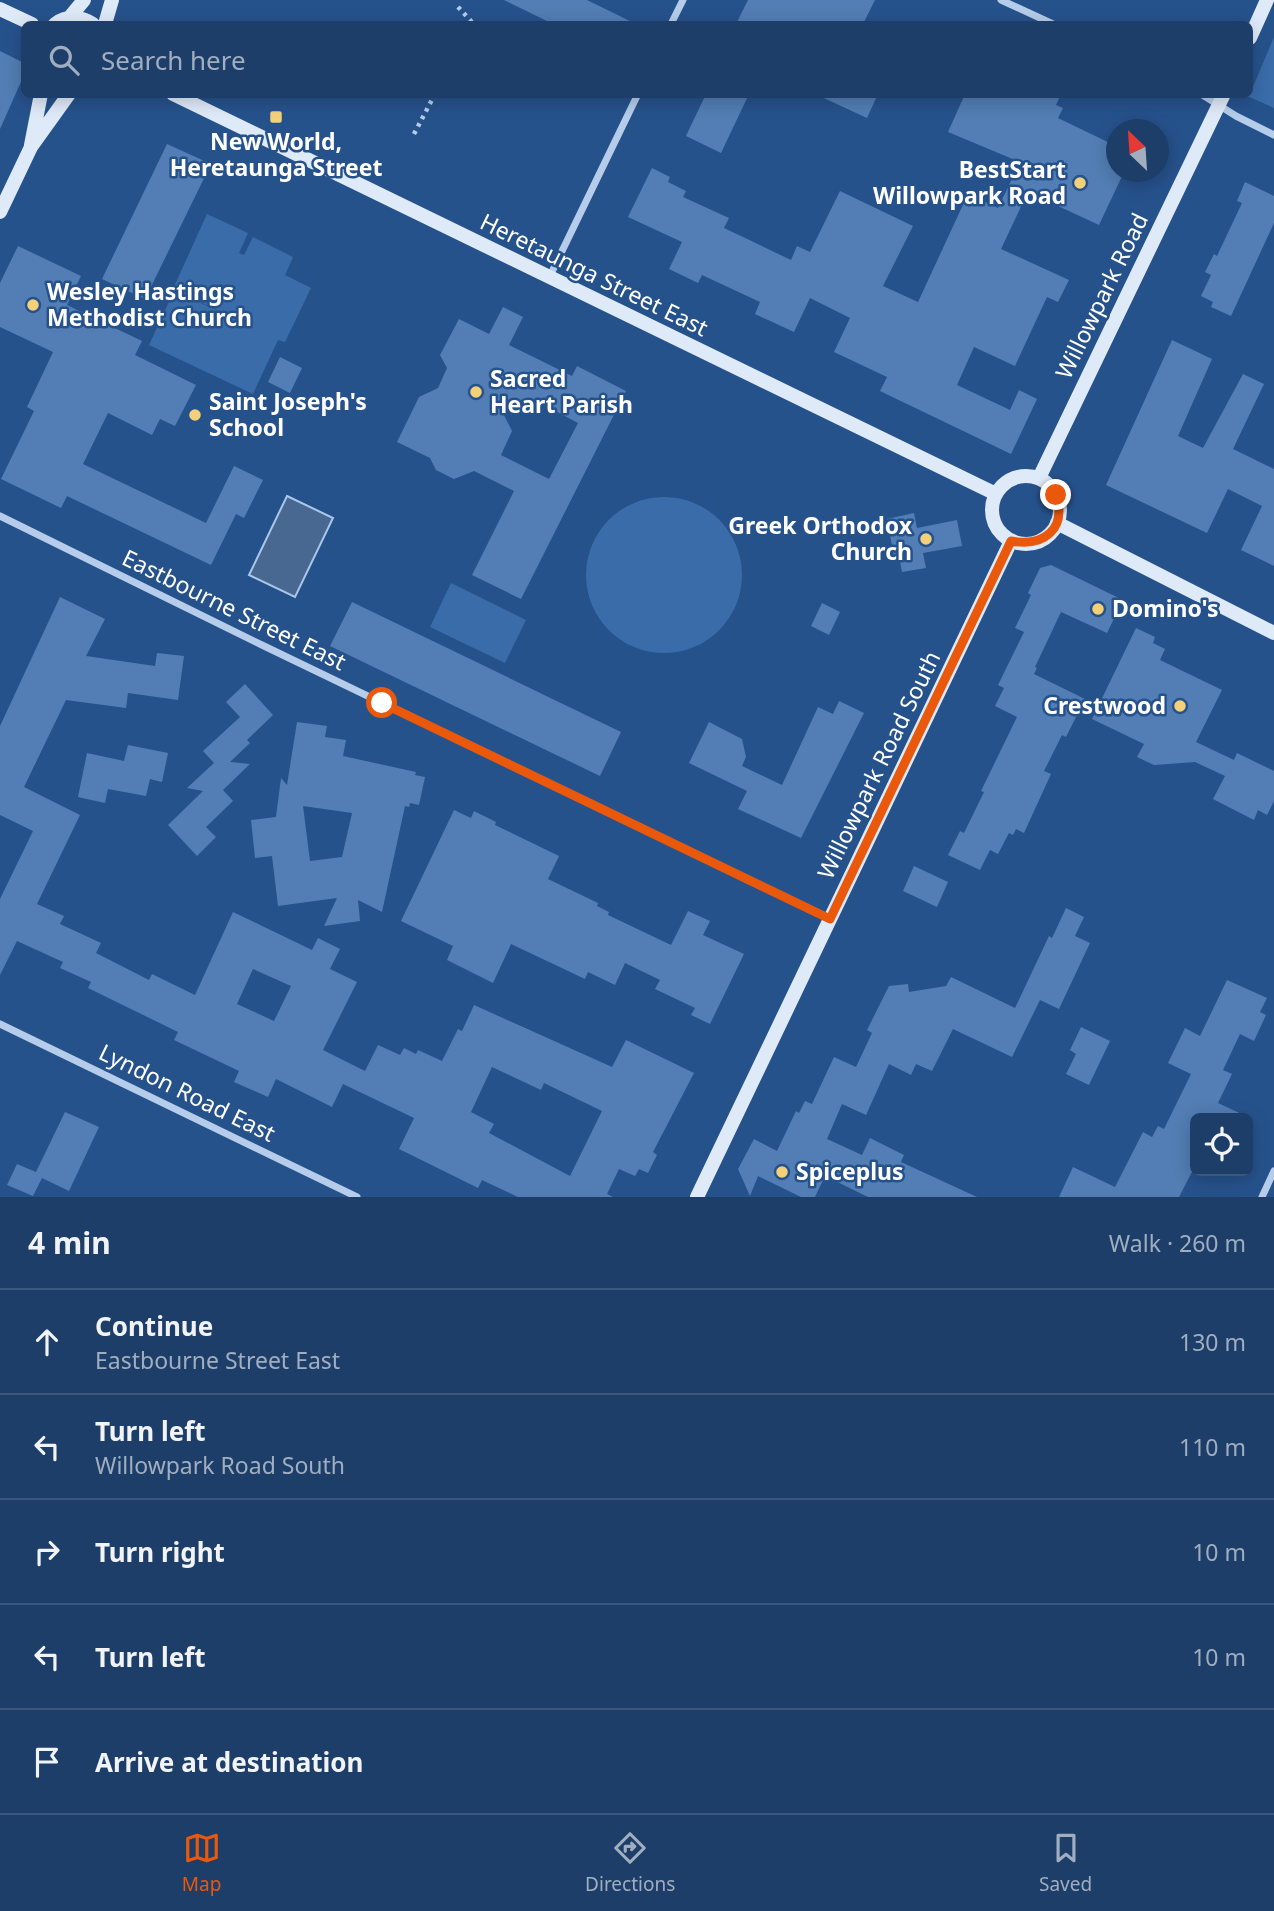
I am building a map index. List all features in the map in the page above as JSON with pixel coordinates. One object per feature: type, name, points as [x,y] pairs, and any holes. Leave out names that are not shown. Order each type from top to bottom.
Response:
[{"type":"main road","points":[[69,18],[84,0]]},
{"type":"main road","points":[[106,21],[113,0]]},
{"type":"main road","points":[[1253,31],[1267,0]]},
{"type":"main road","points":[[0,9],[26,21]]},
{"type":"main road","points":[[62,21],[79,17],[87,21]]},
{"type":"main road","points":[[31,146],[40,98]]},
{"type":"main road","points":[[0,212],[31,146],[66,98]]},
{"type":"main road","name":"Heretaunga Street East","points":[[177,98],[996,494]]},
{"type":"main road","name":"Willowpark Road","points":[[1039,478],[1221,100]]},
{"type":"main road","points":[[1022,476],[1039,478],[1053,489],[1056,495],[1060,513],[1057,523],[1044,539],[1034,543],[1011,541],[996,527],[992,505],[996,494],[1002,485],[1011,479],[1022,476]]},
{"type":"main road","points":[[1057,523],[1274,633]]},
{"type":"main road","name":"Willowpark Road South","points":[[697,1197],[1011,541]]},
{"type":"street","points":[[672,21],[683,0]]},
{"type":"street","points":[[1001,0],[1046,21]]},
{"type":"street","points":[[549,279],[636,98]]},
{"type":"street","points":[[1221,100],[1274,135]]},
{"type":"street","name":"Eastbourne Street East","points":[[0,516],[830,919]]},
{"type":"street","name":"Lyndon Road East","points":[[0,1024],[357,1197]]},
{"type":"street","points":[[1262,1197],[1274,1171]]},
{"type":"path","points":[[458,7],[470,21]]},
{"type":"path","points":[[414,134],[433,98]]},
{"type":"shaded area","points":[[1274,37],[1274,108],[1252,98],[1253,87]]},
{"type":"shaded area","points":[[207,214],[248,233],[239,253],[244,255],[253,237],[293,257],[285,275],[311,288],[285,342],[278,340],[253,394],[149,345],[174,291],[236,319],[173,289]]},
{"type":"shaded area","points":[[287,496],[333,518],[295,597],[249,575]]},
{"type":"shaded area","points":[[664,497],[694,503],[719,520],[736,545],[742,575],[736,605],[719,630],[694,647],[664,653],[634,647],[609,630],[592,605],[586,575],[592,545],[609,520],[634,503]]},
{"type":"shaded area","points":[[451,583],[526,620],[505,663],[430,627]]},
{"type":"building","points":[[504,0],[587,0],[630,21],[547,21]]},
{"type":"building","points":[[748,0],[875,0],[864,21],[738,21]]},
{"type":"building","points":[[0,51],[21,62],[21,82],[0,129]]},
{"type":"building","points":[[704,98],[747,98],[721,153],[686,136]]},
{"type":"building","points":[[824,98],[876,98],[867,118]]},
{"type":"building","points":[[963,98],[1059,98],[1056,105],[1063,108],[1058,118],[1106,141],[1106,182],[1119,182],[1099,225],[1028,192],[1001,249],[1069,280],[1058,302],[1047,297],[1015,366],[974,347],[957,385],[1010,410],[1019,390],[1037,399],[1011,454],[880,391],[887,377],[834,352],[850,318],[810,298],[794,332],[755,314],[760,302],[702,275],[698,283],[669,269],[682,242],[628,217],[652,168],[670,177],[668,182],[686,191],[683,197],[729,218],[724,228],[791,260],[797,246],[810,252],[840,191],[913,226],[883,286],[918,302],[968,194],[998,208],[1020,162],[948,132]]},
{"type":"building","points":[[167,144],[211,164],[145,299],[102,279]]},
{"type":"building","points":[[1245,182],[1274,196],[1274,223],[1231,316],[1211,307],[1213,302],[1201,296],[1211,275],[1205,272],[1214,254],[1217,256],[1242,203],[1237,201]]},
{"type":"building","points":[[18,246],[81,276],[67,305],[142,341],[135,355],[196,385],[175,426],[160,419],[152,435],[108,413],[83,464],[206,523],[234,466],[263,480],[244,518],[236,514],[211,565],[67,496],[61,508],[1,479],[34,411],[27,407],[53,352],[0,327],[0,283]]},
{"type":"building","points":[[503,307],[523,317],[509,345],[572,376],[577,366],[626,391],[521,599],[472,575],[514,491],[474,471],[454,479],[436,470],[430,458],[397,442],[419,397],[438,388],[447,368],[440,355],[459,319],[489,334]],"holes":[[[531,398],[578,423],[549,479],[501,455],[512,431],[502,411]]]},
{"type":"building","points":[[1172,340],[1212,359],[1178,436],[1203,448],[1243,374],[1264,384],[1233,449],[1274,469],[1274,566],[1241,550],[1262,506],[1228,489],[1207,533],[1106,485]]},
{"type":"building","points":[[280,357],[302,368],[290,393],[268,382]]},
{"type":"building","name":"Greek Orthodox Church","points":[[914,513],[917,528],[957,520],[962,546],[923,553],[926,568],[902,572],[899,556],[894,557],[887,519]]},
{"type":"building","points":[[1051,565],[1123,600],[1107,633],[1061,612],[1034,674],[1085,699],[1066,737],[1062,735],[1044,771],[1051,774],[1024,833],[1016,829],[1013,835],[1009,833],[998,854],[990,850],[980,870],[948,855],[960,831],[964,833],[1017,717],[995,706],[1004,688],[998,685],[1024,632],[1015,628],[1031,595],[1028,593],[1040,568]]},
{"type":"building","points":[[60,597],[105,619],[86,656],[155,666],[157,653],[184,656],[178,700],[128,693],[126,708],[66,700],[24,787],[80,815],[37,904],[64,916],[60,924],[101,943],[96,953],[149,980],[152,974],[195,995],[233,912],[312,950],[318,938],[340,949],[330,969],[357,982],[323,1050],[365,1071],[378,1045],[400,1055],[404,1048],[416,1054],[418,1050],[442,1061],[458,1029],[462,1031],[474,1005],[612,1067],[626,1040],[694,1073],[653,1152],[657,1155],[648,1173],[639,1169],[635,1176],[619,1169],[607,1194],[613,1197],[518,1197],[482,1180],[478,1188],[399,1149],[414,1118],[343,1084],[332,1107],[276,1079],[268,1097],[234,1082],[239,1071],[174,1040],[178,1032],[88,988],[91,982],[60,968],[63,962],[17,941],[0,975],[0,899],[33,831],[0,815],[0,726]],"holes":[[[253,969],[291,986],[274,1021],[237,1004]],[[492,1067],[541,1090],[544,1083],[602,1111],[570,1176],[489,1133],[494,1124],[471,1112]]]},
{"type":"building","points":[[352,602],[621,732],[600,776],[330,646]]},
{"type":"building","points":[[822,603],[840,612],[829,635],[811,626]]},
{"type":"building","points":[[1136,628],[1155,637],[1153,643],[1165,649],[1160,660],[1222,690],[1196,742],[1234,760],[1237,753],[1274,771],[1274,801],[1267,815],[1258,810],[1254,820],[1213,799],[1225,776],[1195,762],[1154,765],[1137,757],[1144,744],[1092,719]]},
{"type":"building","points":[[245,684],[273,715],[247,740],[250,743],[230,762],[250,764],[223,790],[233,801],[206,827],[216,837],[197,856],[168,825],[203,791],[187,788],[214,763],[203,751],[240,717],[226,702]]},
{"type":"building","points":[[839,701],[864,713],[801,838],[738,809],[747,791],[689,763],[709,722],[742,739],[746,757],[742,766],[782,785],[818,707],[833,714]]},
{"type":"building","points":[[297,722],[327,726],[325,737],[346,740],[343,756],[416,772],[415,775],[425,777],[419,805],[410,803],[409,807],[405,806],[382,912],[358,900],[360,921],[324,926],[337,898],[278,906],[272,856],[255,858],[251,820],[276,817],[281,778],[287,785]],"holes":[[[303,806],[352,813],[342,857],[310,861]]]},
{"type":"building","points":[[128,745],[168,753],[162,782],[150,779],[146,796],[108,789],[105,803],[78,797],[87,753],[124,761]]},
{"type":"building","points":[[454,810],[471,818],[474,811],[496,822],[495,825],[559,856],[548,879],[598,903],[597,906],[609,912],[608,915],[671,945],[688,911],[710,921],[703,935],[744,954],[710,1024],[691,1015],[695,1008],[655,989],[660,980],[625,963],[615,985],[588,972],[585,979],[511,944],[493,983],[447,960],[453,946],[401,921]]},
{"type":"building","points":[[914,866],[948,882],[937,907],[903,891]]},
{"type":"building","points":[[1066,908],[1084,917],[1075,936],[1090,943],[1059,1009],[1040,1000],[1012,1057],[953,1029],[932,1071],[916,1064],[911,1075],[889,1064],[866,1115],[842,1104],[827,1139],[862,1155],[870,1138],[904,1155],[901,1162],[977,1197],[868,1197],[825,1176],[815,1197],[801,1197],[758,1176],[750,1196],[738,1169],[754,1139],[777,1151],[796,1111],[799,1113],[805,1101],[812,1104],[834,1057],[856,1067],[872,1033],[867,1030],[889,986],[908,984],[909,992],[946,986],[951,977],[1015,1008],[1049,936],[1052,938]]},
{"type":"building","points":[[1227,980],[1267,998],[1260,1012],[1266,1015],[1254,1041],[1240,1034],[1223,1070],[1232,1074],[1218,1103],[1239,1113],[1190,1113],[1190,1176],[1179,1197],[1059,1197],[1073,1167],[1115,1187],[1143,1132],[1152,1137],[1158,1126],[1164,1129],[1191,1074],[1168,1063],[1185,1028],[1200,1036]]},
{"type":"building","points":[[1081,1027],[1110,1041],[1089,1085],[1066,1074],[1076,1054],[1070,1050]]},
{"type":"building","points":[[65,1112],[99,1127],[69,1191],[42,1178],[33,1196],[7,1185],[17,1164],[36,1172]]},
{"type":"place","name":"New World, Heretaunga Street","points":[[276,117]]},
{"type":"place","name":"BestStart Willowpark Road","points":[[1080,183]]},
{"type":"place","name":"Wesley Hastings Methodist Church","points":[[33,305]]},
{"type":"place","name":"Sacred Heart Parish","points":[[476,392]]},
{"type":"place","name":"Saint Joseph's School","points":[[195,415]]},
{"type":"place","name":"Greek Orthodox Church","points":[[926,539]]},
{"type":"place","name":"Domino's","points":[[1098,609]]},
{"type":"place","name":"Crestwood","points":[[1180,706]]},
{"type":"place","name":"Spiceplus","points":[[782,1172]]},
{"type":"route","points":[[382,703],[830,919],[1011,541],[1034,543],[1052,532],[1060,513],[1056,495]]}]
